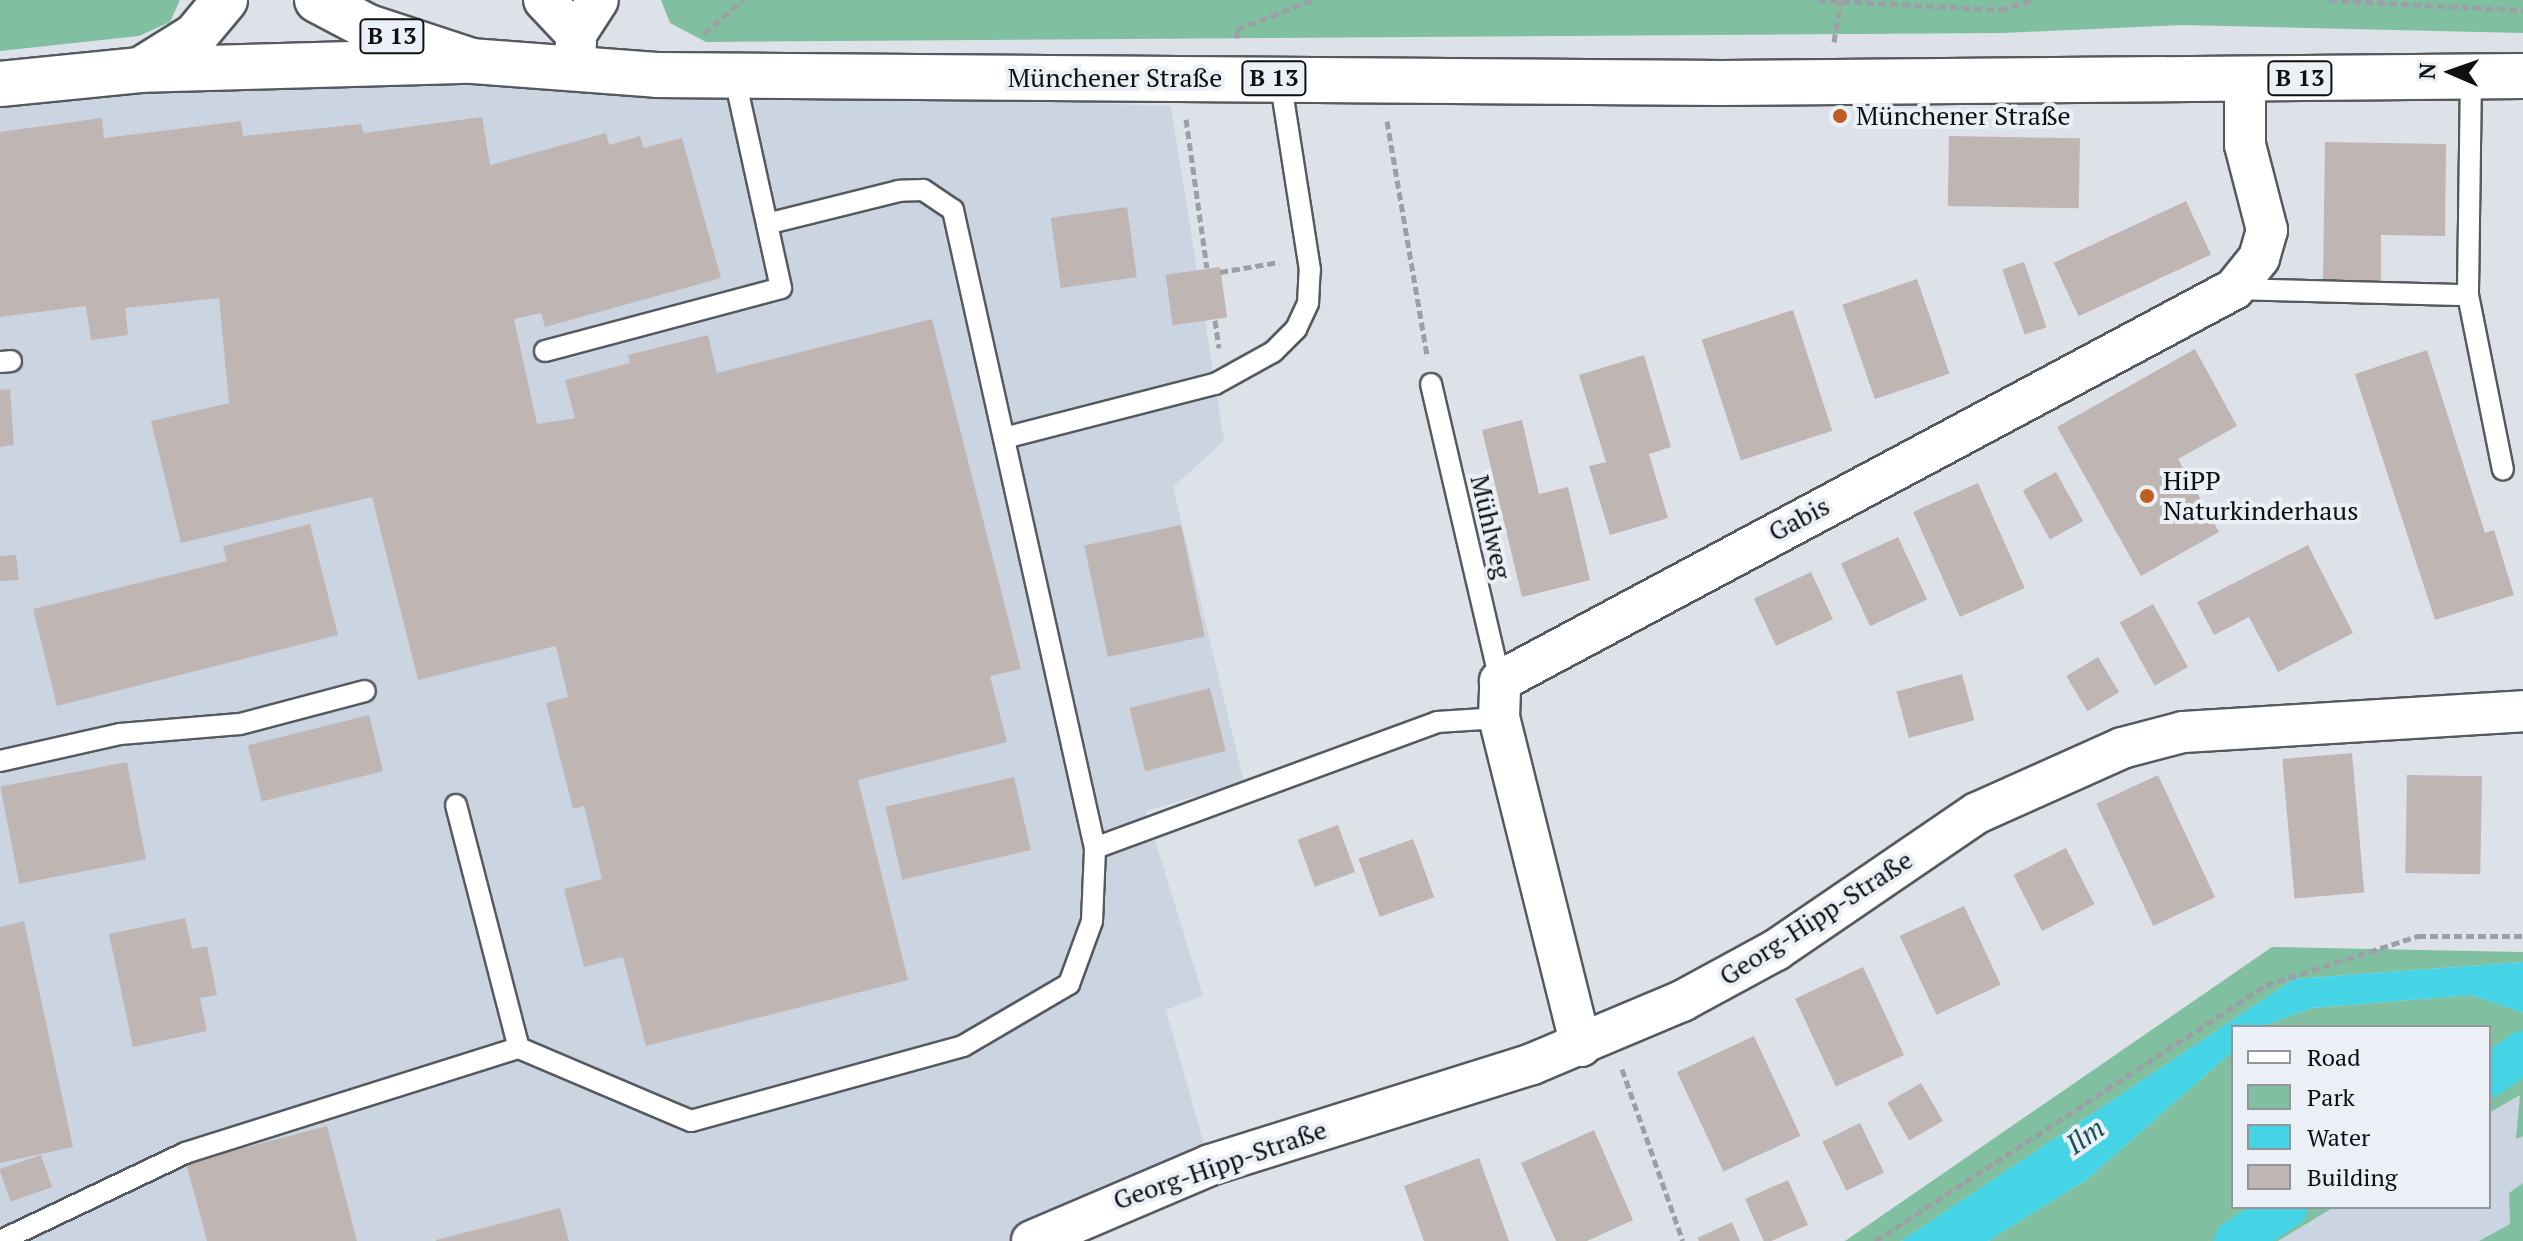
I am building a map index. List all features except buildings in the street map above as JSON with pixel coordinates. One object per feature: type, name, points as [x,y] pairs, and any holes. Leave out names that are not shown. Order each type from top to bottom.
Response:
[{"type":"main road","name":"Münchener Straße","points":[[140,70],[195,36],[225,0]]},
{"type":"main road","name":"B 13","points":[[317,0],[368,27],[472,61]]},
{"type":"main road","name":"Münchener Straße","points":[[0,84],[140,70],[472,61],[576,51],[734,75],[1380,80],[2523,76]]},
{"type":"street","points":[[544,0],[576,51]]},
{"type":"street","points":[[576,51],[598,0]]},
{"type":"street","name":"Gabis","points":[[1499,700],[2234,289],[2259,258],[2267,230],[2245,145],[2245,79]]},
{"type":"street","points":[[1499,700],[1595,1040]]},
{"type":"street","name":"Georg-Hipp-Straße","points":[[1032,1241],[1210,1165],[1595,1040],[1776,950],[2000,800],[2122,748],[2183,732],[2523,711]]},
{"type":"lane","points":[[545,351],[781,288],[734,75]]},
{"type":"lane","points":[[2471,76],[2468,295],[2503,470]]},
{"type":"lane","points":[[1008,437],[1244,372],[1296,329],[1309,295],[1308,258],[1280,78]]},
{"type":"lane","points":[[0,1241],[185,1153],[519,1048],[691,1121],[963,1046],[1069,984],[1092,921],[1095,848],[1008,437],[962,238],[941,196],[899,191],[767,224]]},
{"type":"lane","points":[[2234,289],[2468,295]]},
{"type":"lane","name":"Mühlweg","points":[[1431,384],[1499,700]]},
{"type":"lane","points":[[0,761],[120,734],[240,724],[365,691]]},
{"type":"lane","points":[[1095,848],[1499,700]]},
{"type":"lane","points":[[456,805],[519,1048]]},
{"type":"path","points":[[1236,78],[1237,29],[1313,0]]},
{"type":"path","points":[[1818,0],[2000,10],[2032,0]]},
{"type":"path","points":[[2329,0],[2523,10]]},
{"type":"path","points":[[1834,34],[1841,1]]},
{"type":"path","points":[[1380,80],[1431,384]]},
{"type":"path","points":[[1185,111],[1207,268]]},
{"type":"path","points":[[1220,272],[1308,258]]},
{"type":"path","points":[[1875,1241],[2266,985],[2418,936],[2523,936]]},
{"type":"path","points":[[1595,1040],[1683,1241]]},
{"type":"shaded area","points":[[352,80],[1171,106],[1224,441],[1173,487],[1244,782],[1146,811],[1203,996],[1166,1010],[1210,1165],[1030,1241],[0,1241],[0,88]]},
{"type":"shaded area","points":[[2523,1093],[2523,1241],[2278,1241],[2331,1209],[2491,1209],[2491,1112]]},
{"type":"green space","points":[[0,0],[180,0],[170,22],[139,36],[0,51]]},
{"type":"green space","points":[[661,0],[2523,0],[2523,33],[2182,25],[2003,33],[706,42],[670,23]]},
{"type":"green space","points":[[2272,947],[2523,952],[2523,962],[2294,979],[1901,1241],[1845,1241]]},
{"type":"green space","points":[[2471,995],[2523,1013],[2523,1034],[2511,1049],[2523,1061],[2523,1136],[2516,1139],[2520,1095],[2491,1112],[2491,1025],[2265,1025],[2312,1008]]},
{"type":"green space","points":[[2231,1053],[2231,1209],[2331,1209],[2278,1241],[1988,1241],[2086,1180]]},
{"type":"green space","points":[[2523,1183],[2523,1241],[2479,1241],[2510,1224],[2509,1193]]},
{"type":"water","name":"Ilm","points":[[2523,962],[2523,1013],[2471,995],[2312,1008],[2265,1025],[2231,1025],[2231,1053],[2086,1180],[1988,1241],[1901,1241],[2294,979]]},
{"type":"waterway","points":[[2491,1075],[2523,1052]]},
{"type":"waterway","points":[[2235,1241],[2284,1209]]},
{"type":"place","name":"Münchener Straße","points":[[1840,116]]},
{"type":"place","name":"HiPP Naturkinderhaus","points":[[2147,496]]}]
